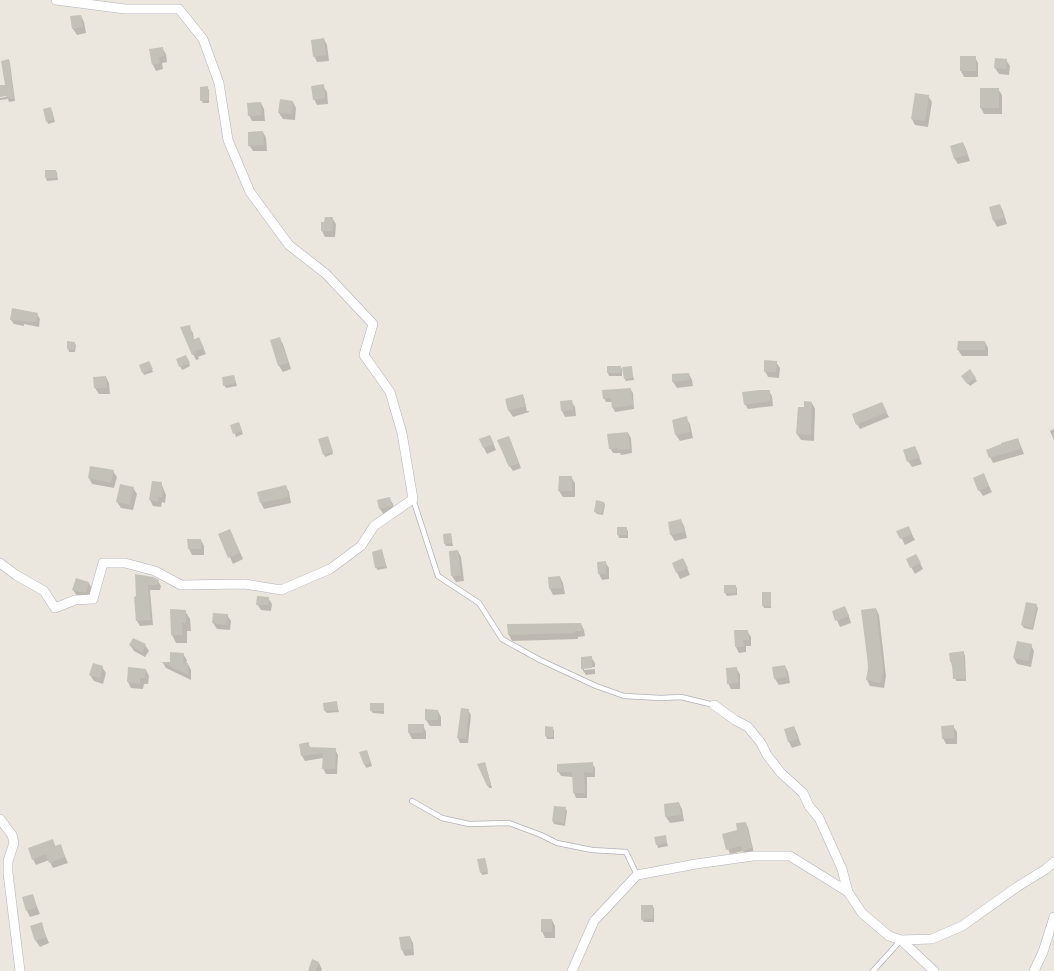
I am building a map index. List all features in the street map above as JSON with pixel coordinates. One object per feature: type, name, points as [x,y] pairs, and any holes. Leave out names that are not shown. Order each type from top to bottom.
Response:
[{"type":"street","points":[[0,563],[16,575],[44,592],[55,608],[75,600],[94,598],[104,563],[125,562],[155,571],[181,586],[245,584],[281,590],[330,568],[362,546],[374,526],[413,500],[402,434],[390,392],[364,355],[373,324],[326,274],[289,245],[250,192],[228,140],[219,83],[203,39],[179,9],[125,9],[56,0]]},
{"type":"street","points":[[714,705],[748,727],[761,743],[767,755],[781,773],[804,793],[809,806],[819,818],[842,869],[848,892],[862,913],[889,936],[901,940],[932,939],[962,926],[1054,862]]},
{"type":"street","points":[[0,819],[12,835],[14,843],[8,861],[8,873],[20,971]]},
{"type":"street","points":[[573,970],[594,921],[637,875],[696,864],[753,856],[790,856],[848,892]]},
{"type":"street","points":[[1034,971],[1043,952],[1053,924]]},
{"type":"street","points":[[901,940],[934,971]]},
{"type":"lane","points":[[413,500],[438,576],[479,603],[502,639],[540,660],[596,686],[624,696],[661,698],[681,697],[714,705]]},
{"type":"lane","points":[[412,801],[442,818],[469,824],[509,823],[557,843],[592,850],[626,852],[637,875]]},
{"type":"lane","points":[[873,971],[901,940]]},
{"type":"building","points":[[81,15],[83,27],[72,29],[70,16]]},
{"type":"building","points":[[324,38],[326,55],[313,57],[311,40]]},
{"type":"building","points":[[163,47],[164,56],[159,57],[160,63],[152,65],[149,49]]},
{"type":"building","points":[[960,56],[976,56],[976,71],[960,71]]},
{"type":"building","points":[[995,58],[1007,59],[1006,69],[994,68]]},
{"type":"building","points":[[9,59],[14,98],[7,99],[6,96],[0,97],[0,85],[5,85],[1,61]]},
{"type":"building","points":[[324,84],[325,98],[313,100],[311,86]]},
{"type":"building","points":[[208,86],[209,100],[200,101],[200,87]]},
{"type":"building","points":[[980,88],[999,88],[999,108],[980,108]]},
{"type":"building","points":[[915,93],[929,95],[925,121],[911,119]]},
{"type":"building","points":[[280,99],[293,101],[292,114],[278,113]]},
{"type":"building","points":[[261,102],[262,115],[248,116],[247,103]]},
{"type":"building","points":[[51,107],[54,119],[46,122],[43,109]]},
{"type":"building","points":[[263,131],[264,145],[248,146],[248,132]]},
{"type":"building","points":[[963,142],[967,155],[954,159],[950,146]]},
{"type":"building","points":[[45,170],[56,170],[57,178],[45,178]]},
{"type":"building","points":[[1000,204],[1004,218],[993,221],[989,207]]},
{"type":"building","points":[[325,217],[333,217],[332,231],[321,231],[321,222],[324,222]]},
{"type":"building","points":[[12,308],[38,313],[36,322],[10,320]]},
{"type":"building","points":[[190,325],[193,340],[199,337],[204,348],[195,351],[196,353],[192,355],[180,327]]},
{"type":"building","points":[[280,337],[288,363],[278,366],[270,340]]},
{"type":"building","points":[[67,341],[75,342],[74,350],[67,349]]},
{"type":"building","points":[[958,341],[985,341],[985,350],[957,350]]},
{"type":"building","points":[[186,355],[190,363],[179,367],[176,359]]},
{"type":"building","points":[[764,360],[777,361],[776,372],[764,372]]},
{"type":"building","points":[[149,361],[153,369],[142,373],[139,365]]},
{"type":"building","points":[[607,366],[621,366],[621,373],[607,373]]},
{"type":"building","points":[[632,366],[633,378],[624,379],[622,367]]},
{"type":"building","points":[[970,369],[976,378],[967,384],[961,376]]},
{"type":"building","points":[[689,373],[690,380],[672,382],[672,374]]},
{"type":"building","points":[[234,375],[236,383],[223,386],[222,377]]},
{"type":"building","points":[[106,376],[107,388],[94,388],[93,377]]},
{"type":"building","points":[[631,388],[633,405],[612,408],[611,398],[603,399],[602,390]]},
{"type":"building","points":[[770,390],[770,401],[744,405],[742,392]]},
{"type":"building","points":[[523,394],[526,406],[508,411],[505,399]]},
{"type":"building","points":[[572,400],[573,410],[561,411],[560,401]]},
{"type":"building","points":[[804,401],[812,402],[811,435],[796,434],[798,407],[804,407]]},
{"type":"building","points":[[882,402],[887,412],[856,425],[852,414]]},
{"type":"building","points":[[687,416],[690,432],[675,435],[672,420]]},
{"type":"building","points":[[239,422],[242,431],[233,434],[230,425]]},
{"type":"building","points":[[628,432],[630,449],[609,449],[607,434]]},
{"type":"building","points":[[490,435],[494,444],[483,448],[479,439]]},
{"type":"building","points":[[328,436],[333,452],[323,455],[318,439]]},
{"type":"building","points":[[509,436],[519,463],[509,467],[497,440]]},
{"type":"building","points":[[1018,438],[1021,449],[989,458],[986,450],[1001,443]]},
{"type":"building","points":[[915,446],[920,457],[907,462],[903,450]]},
{"type":"building","points":[[90,466],[114,470],[111,483],[88,478]]},
{"type":"building","points":[[984,473],[989,486],[978,491],[973,478]]},
{"type":"building","points":[[559,476],[572,476],[572,491],[558,491]]},
{"type":"building","points":[[152,481],[162,482],[162,497],[159,497],[158,502],[149,500]]},
{"type":"building","points":[[120,484],[134,487],[130,505],[116,502]]},
{"type":"building","points":[[286,485],[289,497],[260,503],[257,492]]},
{"type":"building","points":[[390,497],[392,506],[379,509],[377,500]]},
{"type":"building","points":[[596,500],[604,502],[602,513],[594,512]]},
{"type":"building","points":[[681,519],[684,532],[670,535],[668,522]]},
{"type":"building","points":[[909,526],[912,534],[900,539],[896,531]]},
{"type":"building","points":[[617,527],[627,527],[627,535],[617,535]]},
{"type":"building","points":[[230,529],[240,553],[228,558],[218,534]]},
{"type":"building","points":[[451,533],[452,543],[444,544],[443,534]]},
{"type":"building","points":[[187,539],[201,539],[201,549],[188,549]]},
{"type":"building","points":[[382,549],[386,566],[375,568],[372,552]]},
{"type":"building","points":[[458,550],[461,576],[451,576],[449,551]]},
{"type":"building","points":[[916,554],[921,563],[910,568],[906,559]]},
{"type":"building","points":[[683,558],[688,568],[676,573],[672,563]]},
{"type":"building","points":[[606,561],[606,574],[598,574],[597,562]]},
{"type":"building","points":[[135,574],[153,577],[159,580],[157,585],[148,585],[151,620],[136,621],[134,597],[136,596]]},
{"type":"building","points":[[560,576],[562,588],[549,589],[548,577]]},
{"type":"building","points":[[76,578],[89,582],[86,593],[72,590]]},
{"type":"building","points":[[724,585],[736,585],[736,593],[724,593]]},
{"type":"building","points":[[762,592],[771,592],[771,606],[762,606]]},
{"type":"building","points":[[257,596],[269,597],[268,605],[256,605]]},
{"type":"building","points":[[1026,602],[1037,604],[1032,628],[1021,625]]},
{"type":"building","points":[[845,606],[849,616],[835,621],[832,611]]},
{"type":"building","points":[[876,608],[883,670],[881,683],[866,680],[868,668],[861,610]]},
{"type":"building","points":[[170,609],[186,610],[186,623],[182,623],[183,635],[171,635]]},
{"type":"building","points":[[213,613],[228,614],[227,625],[212,623]]},
{"type":"building","points":[[581,623],[582,631],[575,631],[575,633],[508,635],[507,624]]},
{"type":"building","points":[[734,630],[748,630],[749,640],[743,640],[744,647],[735,647]]},
{"type":"building","points":[[133,638],[146,644],[142,652],[129,645]]},
{"type":"building","points":[[1017,641],[1032,644],[1028,661],[1013,658]]},
{"type":"building","points":[[964,651],[965,679],[953,679],[952,662],[950,662],[949,653]]},
{"type":"building","points":[[170,652],[184,653],[183,663],[188,663],[188,675],[161,662],[170,662]]},
{"type":"building","points":[[592,656],[592,668],[581,669],[581,657]]},
{"type":"building","points":[[93,663],[103,666],[100,678],[89,675]]},
{"type":"building","points":[[785,665],[787,677],[774,679],[772,667]]},
{"type":"building","points":[[128,667],[146,669],[145,678],[140,678],[140,684],[127,682]]},
{"type":"building","points":[[737,667],[738,683],[727,684],[726,668]]},
{"type":"building","points":[[337,701],[338,710],[324,711],[323,703]]},
{"type":"building","points":[[370,703],[384,703],[384,711],[370,711]]},
{"type":"building","points":[[461,708],[469,709],[466,739],[457,738]]},
{"type":"building","points":[[425,709],[438,710],[438,720],[425,720]]},
{"type":"building","points":[[408,724],[424,724],[423,733],[408,733]]},
{"type":"building","points":[[954,725],[954,738],[942,739],[941,726]]},
{"type":"building","points":[[545,726],[553,727],[553,737],[545,736]]},
{"type":"building","points":[[794,726],[798,739],[788,742],[784,729]]},
{"type":"building","points":[[309,742],[309,747],[336,748],[335,769],[322,769],[323,753],[301,756],[299,744]]},
{"type":"building","points":[[367,750],[371,763],[364,765],[359,752]]},
{"type":"building","points":[[485,762],[491,785],[487,786],[477,764]]},
{"type":"building","points":[[593,762],[593,773],[584,772],[585,793],[573,793],[572,772],[557,772],[557,764]]},
{"type":"building","points":[[679,802],[681,815],[665,817],[664,804]]},
{"type":"building","points":[[554,806],[566,807],[564,823],[552,821]]},
{"type":"building","points":[[746,822],[752,848],[742,851],[741,846],[726,850],[722,834],[737,830],[736,823]]},
{"type":"building","points":[[666,835],[667,843],[656,845],[654,837]]},
{"type":"building","points":[[53,839],[55,846],[61,844],[65,857],[49,863],[46,854],[32,860],[28,848]]},
{"type":"building","points":[[485,858],[488,871],[480,873],[477,859]]},
{"type":"building","points":[[33,894],[37,907],[26,911],[22,897]]},
{"type":"building","points":[[641,905],[653,905],[653,919],[641,920]]},
{"type":"building","points":[[541,919],[552,919],[552,932],[541,932]]},
{"type":"building","points":[[42,922],[46,937],[35,941],[30,926]]},
{"type":"building","points":[[410,936],[412,949],[401,950],[399,937]]},
{"type":"building","points":[[312,959],[319,962],[316,971],[308,971]]}]
